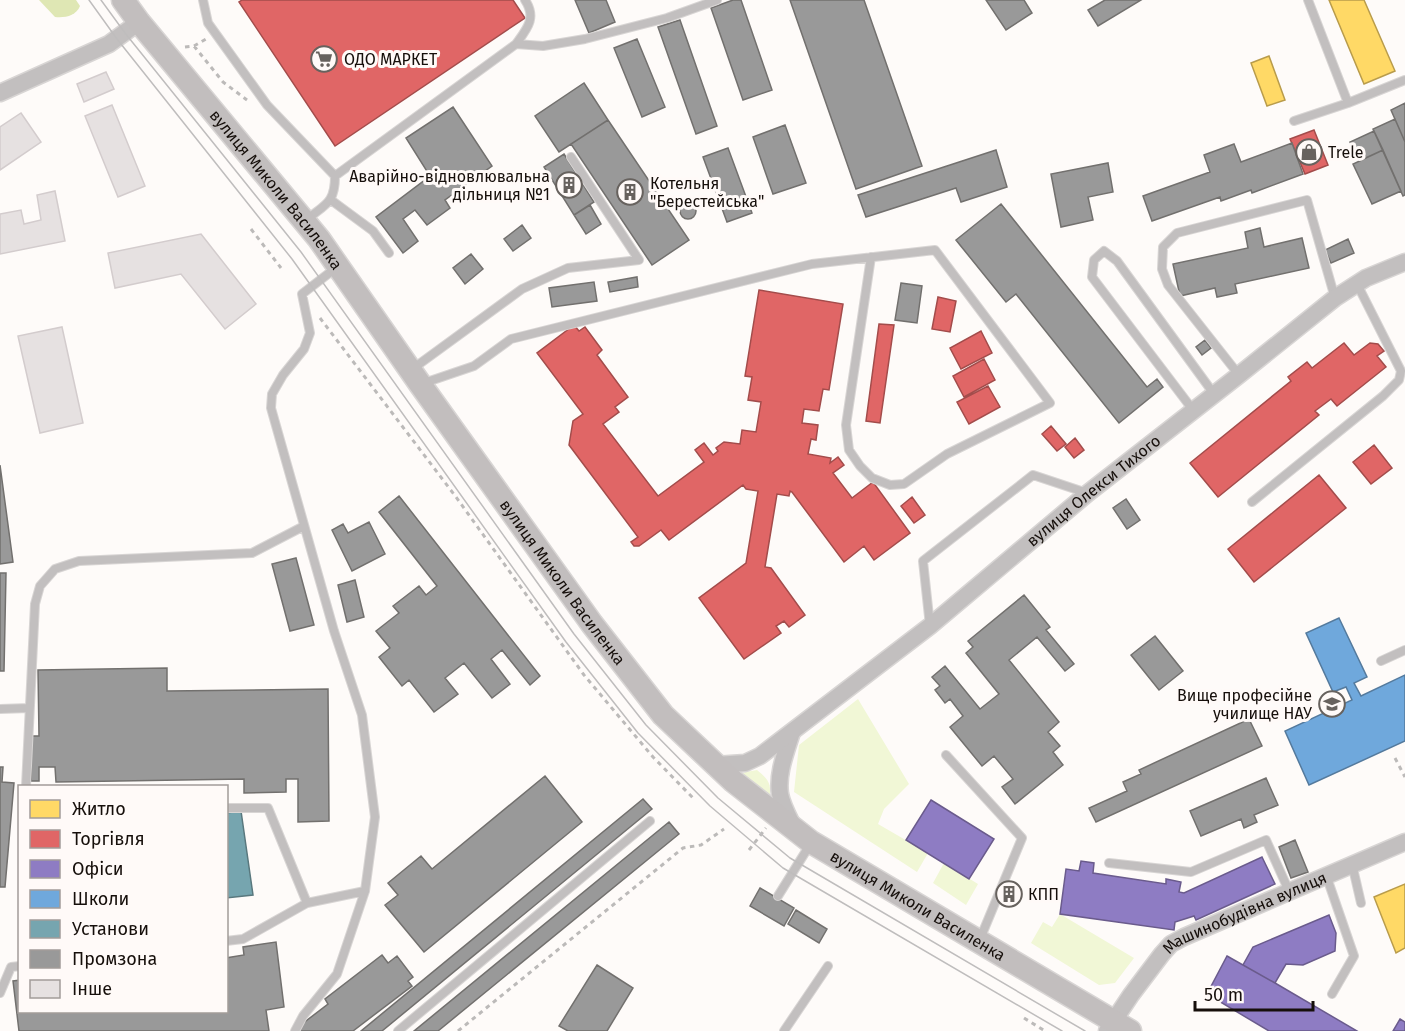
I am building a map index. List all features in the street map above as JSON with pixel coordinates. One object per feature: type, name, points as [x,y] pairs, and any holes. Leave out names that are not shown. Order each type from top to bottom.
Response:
[{"type":"main road","name":"вулиця Миколи Василенка","points":[[123,0],[304,221],[592,624],[663,715],[733,781],[802,836],[1117,1028]]},
{"type":"street","points":[[0,93],[109,44],[139,22]]},
{"type":"street","name":"вулиця Олекси Тихого","points":[[716,765],[745,763],[760,756],[930,626],[1088,493],[1335,298],[1366,278],[1405,262]]},
{"type":"street","points":[[792,732],[779,776],[780,794],[783,806],[802,836]]},
{"type":"street","name":"Машинобудівна вулиця","points":[[1117,1028],[1131,995],[1171,944],[1405,842]]},
{"type":"lane","points":[[203,0],[208,23],[267,105],[335,176],[335,188],[331,200],[304,221]]},
{"type":"lane","points":[[335,176],[516,44],[529,26],[531,14],[525,0]]},
{"type":"lane","points":[[516,44],[543,46],[585,39],[667,18],[717,0]]},
{"type":"lane","points":[[1308,0],[1348,103]]},
{"type":"lane","points":[[1294,120],[1348,103],[1405,80]]},
{"type":"lane","points":[[415,377],[522,289],[568,268],[639,260],[571,157]]},
{"type":"lane","points":[[331,200],[373,231],[389,253]]},
{"type":"lane","points":[[1239,375],[1168,285],[1162,269],[1163,246],[1177,233],[1307,200],[1335,298]]},
{"type":"lane","points":[[415,377],[474,366],[511,339],[812,264],[936,250],[1050,403],[947,454],[904,484],[890,485],[872,478],[849,450],[846,425],[871,258]]},
{"type":"lane","points":[[1193,410],[1092,277],[1094,260],[1104,251],[1117,261],[1214,394]]},
{"type":"lane","points":[[295,1031],[303,1016],[337,974],[365,891],[375,817],[362,715],[334,631],[271,408],[272,394],[283,375],[304,349],[310,333],[302,294],[338,267]]},
{"type":"lane","points":[[1252,502],[1383,396],[1399,380],[1401,371],[1357,284]]},
{"type":"lane","points":[[930,626],[923,561],[1033,475],[1088,493]]},
{"type":"lane","points":[[26,785],[35,604],[40,586],[55,569],[79,561],[252,554],[303,526]]},
{"type":"lane","points":[[1380,661],[1405,650]]},
{"type":"lane","points":[[0,709],[29,708]]},
{"type":"lane","points":[[946,755],[1022,838],[979,942]]},
{"type":"lane","points":[[228,808],[268,808],[307,903]]},
{"type":"lane","points":[[398,1031],[650,821]]},
{"type":"lane","points":[[778,896],[802,836]]},
{"type":"lane","points":[[1109,863],[1191,872],[1266,840],[1289,891]]},
{"type":"lane","points":[[1352,864],[1361,903]]},
{"type":"lane","points":[[1326,875],[1353,956],[1332,994]]},
{"type":"lane","points":[[228,941],[243,939],[307,903],[365,891]]},
{"type":"lane","points":[[0,993],[11,967],[18,966]]},
{"type":"lane","points":[[784,1031],[828,966]]},
{"type":"path","points":[[180,48],[194,46],[216,34]]},
{"type":"path","points":[[194,46],[223,82],[250,102],[267,105]]},
{"type":"path","points":[[251,229],[281,268]]},
{"type":"path","points":[[302,294],[456,497],[584,675],[653,758],[694,799]]},
{"type":"path","points":[[1395,758],[1405,777]]},
{"type":"path","points":[[458,1031],[683,848],[701,845],[723,829]]},
{"type":"path","points":[[1024,1018],[1045,1031]]},
{"type":"green space","points":[[39,0],[76,0],[80,6],[70,16],[55,17]]},
{"type":"green space","points":[[858,699],[909,784],[884,809],[878,824],[928,853],[917,872],[794,792],[799,745]]},
{"type":"green space","points":[[757,770],[769,783],[769,800],[738,775]]},
{"type":"green space","points":[[944,863],[978,884],[966,905],[933,883]]},
{"type":"green space","points":[[1060,914],[1134,958],[1115,983],[1099,985],[1031,943],[1043,922],[1052,927]]},
{"type":"building: Житло","points":[[1329,0],[1364,0],[1395,71],[1364,84]]},
{"type":"building: Житло","points":[[1269,56],[1285,100],[1267,106],[1251,63]]},
{"type":"building: Житло","points":[[1405,884],[1405,948],[1396,953],[1374,897]]},
{"type":"building: Торгівля","points":[[242,0],[513,0],[525,18],[335,146],[239,2]]},
{"type":"building: Торгівля","name":"Trele","points":[[1314,130],[1328,165],[1305,174],[1290,139]]},
{"type":"building: Торгівля","points":[[759,290],[843,304],[829,390],[823,389],[819,411],[804,409],[802,423],[818,425],[816,440],[811,439],[808,454],[831,458],[830,463],[838,457],[844,465],[833,473],[852,498],[873,482],[910,533],[874,560],[864,546],[844,562],[792,492],[790,491],[789,496],[777,494],[765,567],[771,568],[805,615],[789,627],[784,621],[776,626],[781,633],[744,659],[699,598],[746,563],[758,491],[746,489],[743,485],[669,540],[661,530],[639,546],[634,546],[631,542],[638,537],[569,445],[573,421],[583,414],[537,353],[574,325],[579,331],[585,327],[602,350],[597,355],[628,397],[615,407],[619,412],[603,424],[658,496],[704,462],[695,450],[704,443],[713,455],[718,451],[716,448],[724,442],[740,444],[742,430],[756,432],[761,402],[748,400],[752,377],[745,376]]},
{"type":"building: Торгівля","points":[[938,297],[956,301],[950,332],[932,329]]},
{"type":"building: Торгівля","points":[[879,324],[894,325],[880,423],[866,421]]},
{"type":"building: Торгівля","points":[[981,331],[992,353],[961,369],[950,348]]},
{"type":"building: Торгівля","points":[[1344,343],[1354,355],[1370,343],[1378,344],[1384,351],[1377,356],[1386,367],[1337,406],[1331,399],[1315,411],[1319,415],[1218,497],[1190,463],[1291,381],[1288,377],[1307,362],[1312,368]]},
{"type":"building: Торгівля","points":[[984,359],[995,380],[964,397],[953,376]]},
{"type":"building: Торгівля","points":[[988,386],[1000,407],[969,424],[957,402]]},
{"type":"building: Торгівля","points":[[1051,426],[1066,444],[1057,451],[1042,434]]},
{"type":"building: Торгівля","points":[[1075,438],[1084,450],[1074,458],[1065,447]]},
{"type":"building: Торгівля","points":[[1374,445],[1392,468],[1371,484],[1353,462]]},
{"type":"building: Торгівля","points":[[1319,475],[1346,508],[1254,582],[1228,549]]},
{"type":"building: Торгівля","points":[[912,497],[925,515],[914,523],[901,506]]},
{"type":"building: Офіси","points":[[931,800],[994,839],[969,879],[906,840]]},
{"type":"building: Офіси","points":[[1262,857],[1275,884],[1196,920],[1194,916],[1175,922],[1174,930],[1060,914],[1066,869],[1079,871],[1081,861],[1094,863],[1093,873],[1166,884],[1166,879],[1181,882],[1179,892],[1184,893]]},
{"type":"building: Офіси","points":[[1329,915],[1336,933],[1335,951],[1303,965],[1286,964],[1275,983],[1243,965],[1253,947]]},
{"type":"building: Офіси","points":[[1227,956],[1357,1031],[1269,1031],[1207,994]]},
{"type":"building: Офіси","points":[[1400,1019],[1405,1022],[1405,1031],[1393,1031]]},
{"type":"building: Школи","points":[[1339,618],[1367,677],[1354,683],[1361,696],[1405,675],[1405,741],[1309,785],[1285,731],[1352,700],[1346,687],[1333,692],[1306,633]]},
{"type":"building: Установи","points":[[241,811],[253,895],[228,898],[228,813]]},
{"type":"building: Промзона","points":[[575,0],[606,0],[615,22],[589,33]]},
{"type":"building: Промзона","points":[[733,0],[741,0],[772,90],[743,100],[711,8]]},
{"type":"building: Промзона","points":[[790,0],[864,0],[922,166],[856,189]]},
{"type":"building: Промзона","points":[[986,0],[1024,0],[1032,13],[1006,30]]},
{"type":"building: Промзона","points":[[1105,0],[1141,0],[1098,26],[1088,10]]},
{"type":"building: Промзона","points":[[680,20],[717,126],[696,134],[658,27]]},
{"type":"building: Промзона","points":[[637,39],[665,107],[642,117],[614,48]]},
{"type":"building: Промзона","points":[[584,83],[608,120],[559,152],[535,116]]},
{"type":"building: Промзона","points":[[1405,103],[1405,142],[1391,110]]},
{"type":"building: Промзона","points":[[453,107],[492,166],[445,200],[450,208],[427,225],[415,210],[403,219],[418,241],[403,253],[376,217],[430,176],[406,138]]},
{"type":"building: Промзона","points":[[1395,119],[1405,142],[1405,195],[1403,196],[1373,129]]},
{"type":"building: Промзона","name":"Котельня \"Берестейська\"","points":[[608,120],[689,240],[652,265],[571,144]]},
{"type":"building: Промзона","points":[[785,125],[806,183],[773,194],[753,137]]},
{"type":"building: Промзона","points":[[1374,131],[1383,150],[1359,161],[1350,142]]},
{"type":"building: Промзона","points":[[1292,143],[1303,174],[1252,193],[1251,190],[1221,201],[1220,197],[1152,221],[1143,196],[1210,172],[1204,155],[1234,144],[1241,162]]},
{"type":"building: Промзона","points":[[728,148],[752,213],[727,222],[703,157]]},
{"type":"building: Промзона","points":[[996,150],[1007,187],[961,202],[956,188],[866,217],[858,195]]},
{"type":"building: Промзона","points":[[1383,150],[1401,191],[1372,204],[1353,164]]},
{"type":"building: Промзона","name":"Аварійно-відновлювальна дільниця №1","points":[[564,154],[594,202],[574,215],[544,167]]},
{"type":"building: Промзона","points":[[1108,163],[1113,192],[1088,197],[1093,220],[1061,227],[1051,174]]},
{"type":"building: Промзона","points":[[688,203],[696,211],[688,219],[680,211]]},
{"type":"building: Промзона","points":[[1001,204],[1147,387],[1157,379],[1163,387],[1119,423],[1016,294],[1006,302],[956,240]]},
{"type":"building: Промзона","points":[[590,205],[601,224],[586,234],[574,215]]},
{"type":"building: Промзона","points":[[522,225],[531,238],[513,251],[504,239]]},
{"type":"building: Промзона","points":[[1260,228],[1264,247],[1302,238],[1309,268],[1235,284],[1237,293],[1217,297],[1215,288],[1180,296],[1173,264],[1248,248],[1245,232]]},
{"type":"building: Промзона","points":[[1348,239],[1354,253],[1331,263],[1325,250]]},
{"type":"building: Промзона","points":[[471,254],[483,269],[465,284],[453,268]]},
{"type":"building: Промзона","points":[[637,277],[638,287],[610,292],[608,282]]},
{"type":"building: Промзона","points":[[594,282],[597,301],[552,307],[549,288]]},
{"type":"building: Промзона","points":[[901,283],[922,286],[917,323],[895,320]]},
{"type":"building: Промзона","points":[[1205,340],[1211,348],[1202,355],[1196,347]]},
{"type":"building: Промзона","points":[[0,465],[13,562],[0,564]]},
{"type":"building: Промзона","points":[[399,496],[540,676],[530,685],[502,650],[491,659],[510,684],[492,698],[464,663],[445,678],[458,694],[434,712],[409,680],[402,686],[379,657],[390,648],[376,631],[399,613],[393,606],[419,586],[426,595],[437,586],[379,512]]},
{"type":"building: Промзона","points":[[1126,499],[1140,520],[1127,529],[1113,508]]},
{"type":"building: Промзона","points":[[369,522],[385,554],[352,571],[332,530],[343,524],[348,533]]},
{"type":"building: Промзона","points":[[296,558],[314,625],[290,631],[272,564]]},
{"type":"building: Промзона","points":[[0,573],[6,573],[4,671],[0,671]]},
{"type":"building: Промзона","points":[[355,580],[364,617],[347,622],[338,585]]},
{"type":"building: Промзона","points":[[1024,595],[1050,627],[1046,630],[1074,664],[1065,671],[1037,637],[1009,660],[1059,722],[1048,732],[1060,746],[1053,752],[1063,765],[1015,804],[1002,787],[1013,779],[994,756],[982,766],[950,727],[963,716],[950,699],[945,703],[935,690],[940,686],[932,677],[945,666],[980,709],[999,694],[966,653],[973,647],[968,641]]},
{"type":"building: Промзона","points":[[1155,636],[1183,671],[1159,690],[1131,655]]},
{"type":"building: Промзона","points":[[167,668],[167,691],[328,689],[329,821],[298,822],[298,779],[286,779],[286,792],[244,793],[244,779],[56,782],[55,767],[39,767],[39,781],[31,781],[31,736],[39,736],[38,670]]},
{"type":"building: Промзона","points":[[1249,719],[1262,746],[1096,822],[1089,808],[1127,791],[1123,782],[1141,774],[1139,770]]},
{"type":"building: Промзона","points":[[0,767],[3,767],[2,782],[14,783],[5,887],[0,887]]},
{"type":"building: Промзона","points":[[545,776],[582,822],[424,952],[385,905],[398,895],[388,883],[421,856],[432,869]]},
{"type":"building: Промзона","points":[[1266,778],[1278,805],[1254,815],[1257,822],[1244,828],[1241,819],[1201,836],[1190,811]]},
{"type":"building: Промзона","points":[[643,799],[652,809],[382,1031],[361,1031]]},
{"type":"building: Промзона","points":[[669,822],[679,834],[438,1031],[414,1031]]},
{"type":"building: Промзона","points":[[1295,840],[1308,872],[1291,878],[1279,847]]},
{"type":"building: Промзона","name":"КПП","points":[[1008,885],[1018,892],[1011,904],[1000,897]]},
{"type":"building: Промзона","points":[[760,888],[794,908],[784,926],[750,906]]},
{"type":"building: Промзона","points":[[796,910],[827,929],[819,943],[788,924]]},
{"type":"building: Промзона","points":[[276,942],[284,1007],[266,1010],[269,1031],[19,1031],[13,981],[18,980],[18,1013],[228,1013],[228,958],[244,955],[243,947]]},
{"type":"building: Промзона","points":[[382,955],[388,963],[397,956],[413,977],[408,981],[412,986],[353,1031],[300,1031],[302,1024],[328,1004],[325,999]]},
{"type":"building: Промзона","points":[[597,965],[633,988],[607,1031],[568,1031],[559,1026]]},
{"type":"building: Інше","points":[[106,72],[114,89],[84,102],[77,84]]},
{"type":"building: Інше","points":[[112,105],[145,186],[118,197],[85,116]]},
{"type":"building: Інше","points":[[21,113],[41,142],[0,170],[0,127]]},
{"type":"building: Інше","points":[[55,191],[65,241],[0,254],[0,214],[21,210],[24,224],[41,220],[37,195]]},
{"type":"building: Інше","points":[[201,234],[256,304],[225,329],[181,274],[115,288],[108,253]]},
{"type":"building: Інше","points":[[62,327],[83,423],[40,433],[18,336]]},
{"type":"tram line","points":[[89,0],[117,39],[292,259],[566,642],[638,733],[710,806],[783,868],[1062,1031]]},
{"type":"tram line","points":[[101,0],[301,252],[574,634],[646,725],[718,798],[790,858],[1085,1031]]},
{"type":"place","name":"ОДО МАРКЕТ","points":[[324,59]]},
{"type":"place","name":"Trele","points":[[1309,152]]},
{"type":"place","name":"Аварійно-відновлювальна дільниця №1","points":[[569,185]]},
{"type":"place","name":"Котельня \"Берестейська\"","points":[[630,192]]},
{"type":"place","name":"Вище професійне училище НАУ","points":[[1332,704]]},
{"type":"place","name":"КПП","points":[[1009,894]]}]
